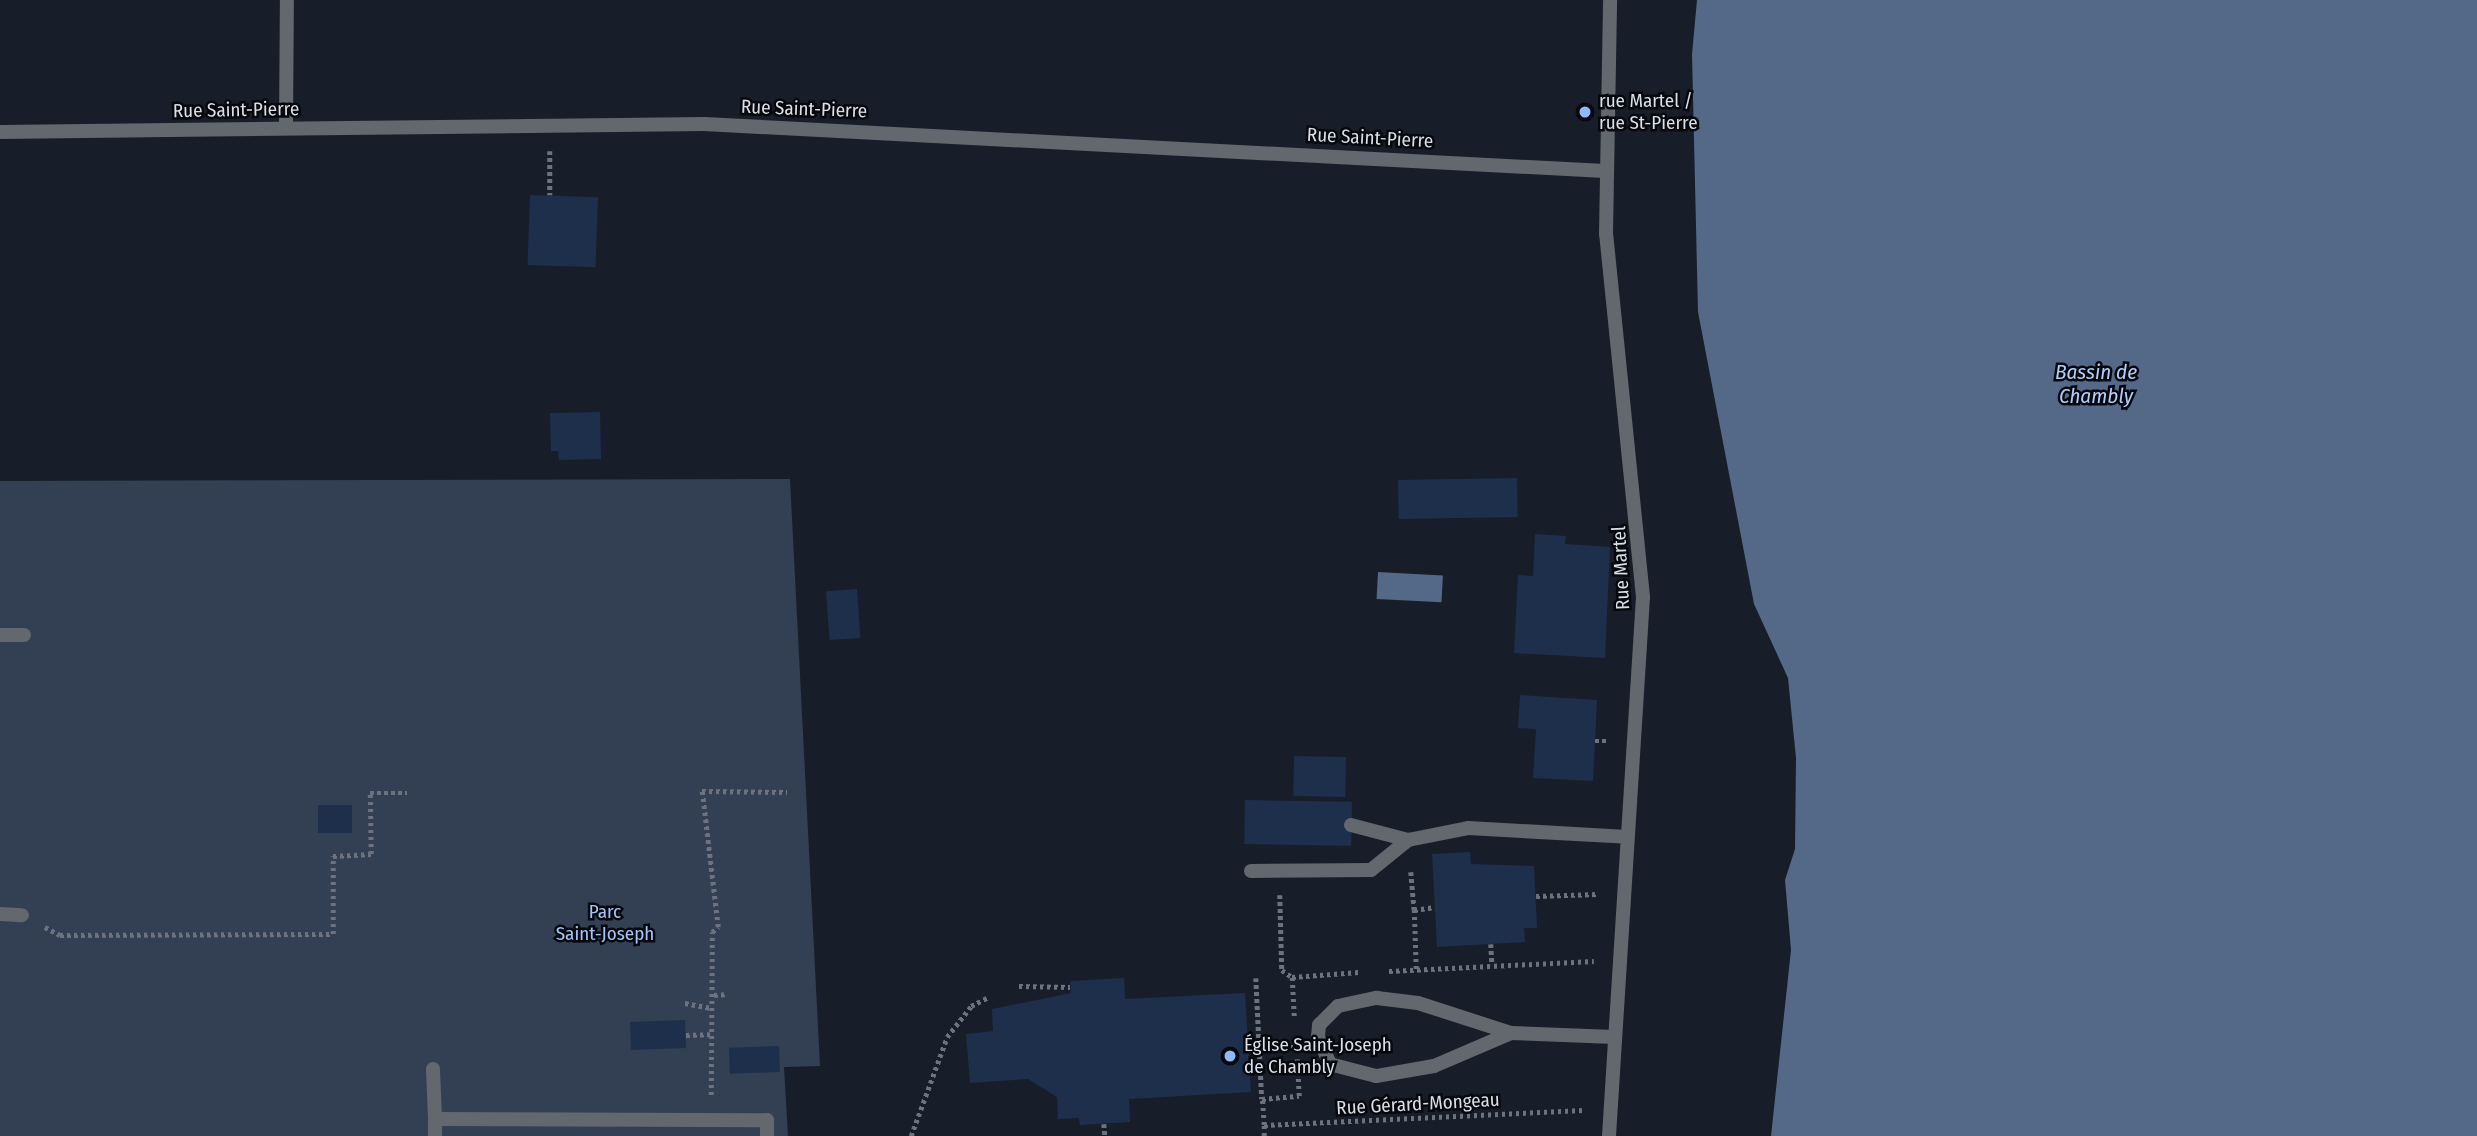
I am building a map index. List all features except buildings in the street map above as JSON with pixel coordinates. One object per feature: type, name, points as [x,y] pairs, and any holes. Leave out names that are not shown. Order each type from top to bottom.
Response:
[{"type":"street","points":[[286,128],[287,0]]},
{"type":"street","name":"Rue Martel","points":[[1609,1136],[1643,564],[1610,285],[1605,170],[1610,0]]},
{"type":"street","name":"Rue Saint-Pierre","points":[[0,132],[704,124],[1605,170]]},
{"type":"street","points":[[0,635],[24,635]]},
{"type":"street","points":[[1351,825],[1408,840],[1468,828],[1628,837]]},
{"type":"street","points":[[1251,871],[1371,870],[1408,840]]},
{"type":"street","points":[[0,915],[22,915]]},
{"type":"street","points":[[1511,1033],[1434,1066],[1377,1076],[1331,1064],[1318,1037],[1319,1025],[1338,1006],[1377,998],[1418,1003],[1511,1033],[1614,1037]]},
{"type":"street","points":[[433,1069],[435,1136]]},
{"type":"street","points":[[435,1119],[767,1120],[767,1136]]},
{"type":"path","points":[[550,148],[550,195]]},
{"type":"path","points":[[1595,741],[1608,741]]},
{"type":"path","points":[[711,1068],[709,1008],[714,995],[716,876],[706,866],[702,791],[787,792]]},
{"type":"path","points":[[22,915],[60,935],[333,934],[333,856],[370,854],[370,793],[407,793]]},
{"type":"path","points":[[1536,896],[1598,894]]},
{"type":"path","points":[[1416,969],[1414,910],[1435,907]]},
{"type":"path","points":[[1282,916],[1282,970],[1292,977]]},
{"type":"path","points":[[1491,944],[1492,965]]},
{"type":"path","points":[[1256,978],[1262,1099]]},
{"type":"path","points":[[1019,986],[1070,987]]},
{"type":"path","points":[[714,995],[728,994]]},
{"type":"path","points":[[911,1136],[947,1037],[971,1006],[987,998]]},
{"type":"path","points":[[685,1003],[709,1008]]},
{"type":"path","points":[[686,1035],[710,1034]]},
{"type":"path","points":[[1249,1049],[1297,1046]]},
{"type":"path","name":"Rue Gérard-Mongeau","points":[[1264,1136],[1264,1125],[1584,1110]]},
{"type":"path","points":[[1104,1124],[1105,1136]]},
{"type":"green space","name":"Parc Saint-Joseph","points":[[790,479],[820,1066],[784,1067],[788,1136],[0,1136],[0,481]]},
{"type":"water","name":"Bassin de Chambly","points":[[1697,0],[2477,0],[2477,1136],[1771,1136],[1791,950],[1785,880],[1795,849],[1796,758],[1788,678],[1754,604],[1698,312],[1692,54]]},
{"type":"water","points":[[1378,572],[1443,575],[1441,602],[1377,599]]},
{"type":"place","name":"rue Martel / rue St-Pierre","points":[[1585,112]]},
{"type":"place","name":"Église Saint-Joseph de Chambly","points":[[1230,1056]]}]
